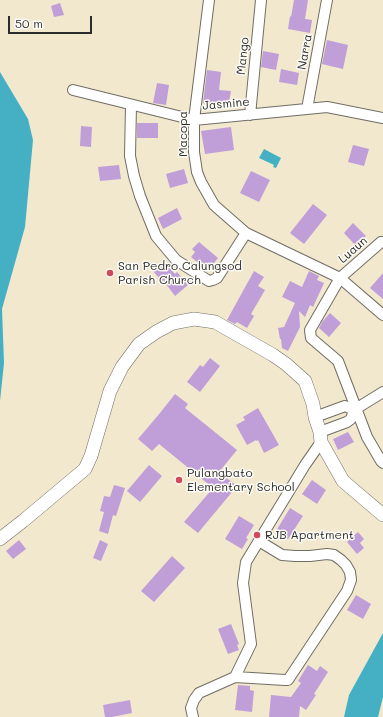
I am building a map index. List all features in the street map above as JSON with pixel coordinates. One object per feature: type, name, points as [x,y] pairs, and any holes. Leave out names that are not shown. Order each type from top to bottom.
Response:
[{"type":"street","name":"Macopa","points":[[209,0],[194,120],[194,152],[197,172],[201,182],[214,205],[246,233],[340,278],[383,315]]},
{"type":"street","name":"Mango","points":[[250,115],[262,0]]},
{"type":"street","name":"Narra","points":[[307,109],[327,0]]},
{"type":"street","name":"Jasmine","points":[[73,90],[194,120],[327,107],[383,118]]},
{"type":"street","points":[[131,105],[130,156],[134,176],[140,196],[156,236],[176,260],[209,281],[213,280],[217,278],[246,233]]},
{"type":"street","name":"Luaun","points":[[383,242],[381,242],[340,278],[310,330],[311,338],[338,361],[367,437],[383,463]]},
{"type":"street","points":[[0,539],[85,469],[91,456],[110,391],[122,367],[139,344],[156,332],[173,324],[194,318],[215,322],[273,355],[286,364],[305,381],[313,404],[320,437],[343,481],[383,515]]},
{"type":"street","points":[[235,677],[251,644],[243,583],[246,562],[305,465],[320,437],[347,422],[351,419],[356,409],[383,392]]},
{"type":"street","points":[[315,417],[345,406],[356,409]]},
{"type":"street","points":[[193,717],[191,708],[199,693],[235,677],[288,680],[347,591],[351,580],[350,572],[346,565],[334,555],[282,555],[259,541]]},
{"type":"water","points":[[0,72],[28,119],[33,140],[25,227],[2,309],[4,363],[0,401]]},
{"type":"water","points":[[264,149],[281,158],[276,168],[273,167],[274,165],[259,158]]},
{"type":"water","points":[[383,633],[383,697],[378,717],[344,717],[349,695]]},
{"type":"building","points":[[294,0],[308,0],[305,19],[312,20],[310,33],[288,29]]},
{"type":"building","points":[[60,3],[64,15],[54,17],[51,6]]},
{"type":"building","points":[[327,40],[348,45],[343,69],[322,64]]},
{"type":"building","points":[[263,51],[279,54],[276,70],[261,67]]},
{"type":"building","points":[[281,69],[299,73],[297,85],[279,82]]},
{"type":"building","points":[[207,70],[221,72],[219,90],[231,91],[228,107],[203,103]]},
{"type":"building","points":[[157,83],[169,85],[166,105],[153,103]]},
{"type":"building","points":[[137,123],[158,123],[158,138],[137,138]]},
{"type":"building","points":[[81,126],[92,127],[91,147],[80,146]]},
{"type":"building","points":[[231,127],[234,150],[205,154],[201,131]]},
{"type":"building","points":[[353,145],[369,149],[364,166],[348,162]]},
{"type":"building","points":[[119,165],[121,179],[100,181],[98,167]]},
{"type":"building","points":[[184,169],[188,183],[170,188],[166,174]]},
{"type":"building","points":[[251,171],[270,180],[259,202],[240,193]]},
{"type":"building","points":[[313,204],[327,215],[304,244],[290,233]]},
{"type":"building","points":[[177,208],[182,219],[163,229],[158,218]]},
{"type":"building","points":[[353,223],[366,236],[356,246],[344,233]]},
{"type":"building","points":[[199,242],[218,258],[208,271],[191,257],[195,252],[192,249]]},
{"type":"building","points":[[163,261],[175,274],[177,272],[188,285],[175,296],[163,280],[162,281],[152,270]]},
{"type":"building","points":[[254,271],[264,277],[258,286],[265,290],[251,314],[254,316],[247,328],[237,322],[235,324],[227,320]]},
{"type":"building","points":[[309,271],[319,276],[317,280],[324,283],[313,307],[310,305],[305,317],[299,311],[300,327],[288,351],[282,348],[278,328],[284,327],[295,303],[282,297],[290,281],[302,287]]},
{"type":"building","points":[[383,273],[383,299],[370,288]]},
{"type":"building","points":[[330,313],[341,323],[329,337],[319,328]]},
{"type":"building","points":[[210,358],[220,366],[200,392],[187,382],[200,365],[203,367]]},
{"type":"building","points":[[175,394],[188,404],[185,408],[237,450],[219,472],[237,486],[198,533],[184,522],[213,488],[159,444],[152,451],[138,439]]},
{"type":"building","points":[[258,408],[279,445],[264,453],[258,440],[247,445],[236,425],[245,420],[243,417]]},
{"type":"building","points":[[348,432],[354,442],[338,450],[333,439]]},
{"type":"building","points":[[149,465],[162,476],[140,502],[127,491]]},
{"type":"building","points":[[312,480],[326,490],[317,504],[302,494]]},
{"type":"building","points":[[114,485],[125,488],[116,516],[113,515],[108,534],[99,531],[104,512],[100,511],[104,496],[110,497]]},
{"type":"building","points":[[290,508],[303,516],[288,539],[276,531]]},
{"type":"building","points":[[239,516],[254,525],[246,538],[248,539],[242,549],[225,539]]},
{"type":"building","points":[[358,532],[364,539],[360,543],[364,548],[357,554],[347,542]]},
{"type":"building","points":[[19,540],[26,549],[13,559],[6,551]]},
{"type":"building","points":[[100,540],[108,544],[101,561],[93,558]]},
{"type":"building","points":[[172,556],[185,568],[154,602],[141,591]]},
{"type":"building","points":[[356,595],[371,604],[363,619],[347,610]]},
{"type":"building","points":[[231,624],[239,644],[237,645],[239,650],[228,654],[218,629]]},
{"type":"building","points":[[308,665],[317,671],[320,666],[328,672],[306,710],[300,706],[299,717],[269,717],[271,695],[291,697],[301,683],[298,681]]},
{"type":"building","points":[[238,685],[250,686],[250,690],[254,691],[252,712],[235,710]]},
{"type":"building","points":[[130,700],[132,713],[105,717],[103,705]]},
{"type":"place","name":"San Pedro Calungsod Parish Church","points":[[110,273]]},
{"type":"place","name":"Pulangbato Elementary School","points":[[179,480]]},
{"type":"place","name":"RJB Apartment","points":[[257,535]]}]
